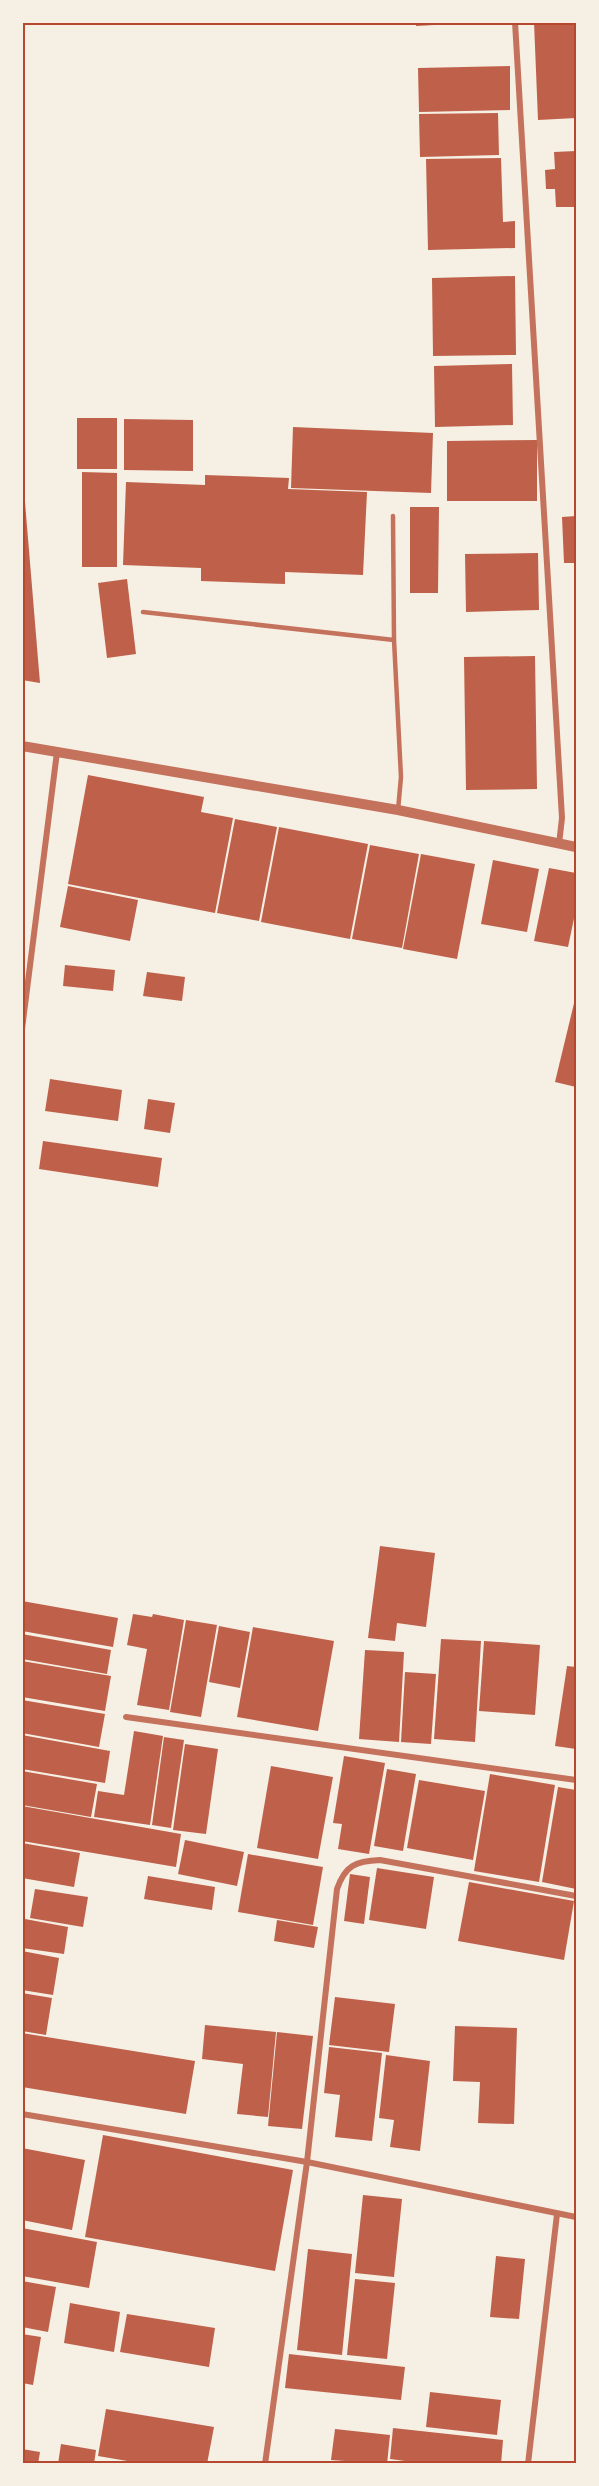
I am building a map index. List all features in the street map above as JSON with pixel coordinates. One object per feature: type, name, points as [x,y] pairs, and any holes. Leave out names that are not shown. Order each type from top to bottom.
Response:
[{"type":"street","points":[[515,22],[562,818],[559,844]]},
{"type":"street","points":[[22,746],[398,810],[576,847]]},
{"type":"street","points":[[22,1029],[57,752]]},
{"type":"street","points":[[126,1718],[576,1780]]},
{"type":"street","points":[[265,2463],[307,2162],[337,1889],[342,1874],[360,1862],[380,1860],[576,1896]]},
{"type":"street","points":[[22,2114],[307,2162],[576,2217]]},
{"type":"street","points":[[528,2463],[557,2214]]},
{"type":"lane","points":[[393,516],[394,640],[401,777],[398,810]]},
{"type":"lane","points":[[143,612],[394,640]]},
{"type":"building","points":[[416,22],[452,22],[452,24],[416,26]]},
{"type":"building","points":[[534,22],[576,22],[576,118],[538,120]]},
{"type":"building","points":[[510,66],[510,110],[419,112],[418,68]]},
{"type":"building","points":[[498,113],[499,155],[420,157],[419,114]]},
{"type":"building","points":[[576,151],[576,207],[556,207],[555,189],[546,189],[545,170],[555,169],[554,152]]},
{"type":"building","points":[[501,158],[503,222],[515,221],[515,248],[428,250],[426,159]]},
{"type":"building","points":[[515,276],[516,355],[433,356],[432,278]]},
{"type":"building","points":[[512,364],[513,425],[435,427],[434,366]]},
{"type":"building","points":[[77,418],[117,418],[117,469],[77,469]]},
{"type":"building","points":[[124,419],[193,420],[193,471],[124,470]]},
{"type":"building","points":[[293,427],[433,433],[431,493],[291,488]]},
{"type":"building","points":[[537,440],[537,501],[447,501],[447,441]]},
{"type":"building","points":[[82,472],[117,473],[117,567],[82,567]]},
{"type":"building","points":[[205,475],[289,478],[288,489],[367,492],[363,575],[285,572],[285,584],[201,581],[201,568],[123,565],[126,482],[205,485]]},
{"type":"building","points":[[24,490],[40,683],[22,680]]},
{"type":"building","points":[[410,507],[439,507],[438,593],[410,593]]},
{"type":"building","points":[[576,516],[576,563],[564,563],[562,517]]},
{"type":"building","points":[[538,553],[539,610],[466,612],[465,554]]},
{"type":"building","points":[[127,579],[136,654],[107,658],[98,583]]},
{"type":"building","points":[[535,656],[537,789],[466,790],[464,657]]},
{"type":"building","points":[[88,775],[204,797],[201,812],[233,818],[215,913],[68,884]]},
{"type":"building","points":[[235,819],[277,827],[259,921],[217,913]]},
{"type":"building","points":[[279,827],[368,844],[350,939],[261,922]]},
{"type":"building","points":[[370,845],[419,854],[402,948],[352,939]]},
{"type":"building","points":[[421,854],[475,864],[457,959],[403,949]]},
{"type":"building","points":[[493,860],[539,869],[527,932],[481,924]]},
{"type":"building","points":[[549,868],[576,873],[576,909],[568,947],[534,941]]},
{"type":"building","points":[[68,886],[138,900],[130,941],[60,927]]},
{"type":"building","points":[[65,965],[115,970],[113,991],[63,986]]},
{"type":"building","points":[[147,972],[185,977],[182,1001],[143,996]]},
{"type":"building","points":[[576,995],[576,1087],[555,1082]]},
{"type":"building","points":[[50,1079],[122,1090],[118,1121],[45,1111]]},
{"type":"building","points":[[148,1099],[175,1103],[170,1133],[144,1129]]},
{"type":"building","points":[[43,1141],[162,1158],[158,1187],[39,1169]]},
{"type":"building","points":[[380,1546],[435,1553],[426,1627],[397,1623],[395,1641],[368,1638]]},
{"type":"building","points":[[22,1601],[118,1618],[113,1647],[22,1631]]},
{"type":"building","points":[[133,1614],[152,1617],[153,1614],[184,1620],[169,1710],[137,1705],[147,1649],[127,1645]]},
{"type":"building","points":[[186,1620],[217,1625],[201,1717],[170,1712]]},
{"type":"building","points":[[219,1626],[250,1632],[240,1688],[209,1682]]},
{"type":"building","points":[[253,1627],[334,1641],[318,1731],[237,1717]]},
{"type":"building","points":[[22,1634],[111,1650],[107,1674],[22,1659]]},
{"type":"building","points":[[441,1639],[481,1641],[475,1742],[434,1739]]},
{"type":"building","points":[[484,1641],[540,1645],[535,1715],[479,1711]]},
{"type":"building","points":[[365,1650],[404,1652],[399,1742],[359,1739]]},
{"type":"building","points":[[22,1661],[111,1676],[105,1711],[22,1697]]},
{"type":"building","points":[[567,1666],[576,1667],[576,1749],[555,1746]]},
{"type":"building","points":[[405,1672],[436,1674],[431,1744],[401,1742]]},
{"type":"building","points":[[22,1700],[105,1714],[99,1747],[22,1733]]},
{"type":"building","points":[[134,1731],[163,1736],[150,1825],[94,1817],[98,1791],[124,1795]]},
{"type":"building","points":[[22,1735],[110,1751],[105,1783],[22,1769]]},
{"type":"building","points":[[164,1737],[184,1740],[171,1828],[152,1825]]},
{"type":"building","points":[[185,1744],[218,1749],[206,1834],[173,1830]]},
{"type":"building","points":[[344,1756],[385,1763],[369,1854],[338,1849],[342,1824],[333,1823]]},
{"type":"building","points":[[271,1766],[333,1777],[318,1859],[257,1848]]},
{"type":"building","points":[[387,1769],[416,1774],[403,1851],[374,1846]]},
{"type":"building","points":[[22,1771],[97,1784],[91,1817],[22,1805]]},
{"type":"building","points":[[490,1774],[555,1785],[539,1882],[474,1871]]},
{"type":"building","points":[[419,1780],[485,1791],[473,1860],[407,1848]]},
{"type":"building","points":[[558,1787],[576,1790],[576,1889],[542,1882]]},
{"type":"building","points":[[22,1806],[181,1834],[176,1867],[22,1841]]},
{"type":"building","points":[[185,1840],[244,1852],[237,1886],[178,1874]]},
{"type":"building","points":[[22,1843],[80,1853],[74,1887],[22,1878]]},
{"type":"building","points":[[248,1854],[323,1867],[313,1925],[238,1912]]},
{"type":"building","points":[[377,1868],[434,1877],[426,1929],[369,1920]]},
{"type":"building","points":[[350,1874],[370,1877],[364,1924],[344,1921]]},
{"type":"building","points":[[148,1876],[215,1887],[212,1910],[144,1899]]},
{"type":"building","points":[[469,1882],[574,1901],[564,1960],[458,1941]]},
{"type":"building","points":[[35,1889],[88,1897],[83,1927],[30,1918]]},
{"type":"building","points":[[25,1919],[68,1927],[64,1954],[22,1948]]},
{"type":"building","points":[[277,1920],[318,1927],[314,1948],[274,1941]]},
{"type":"building","points":[[22,1951],[59,1958],[53,1995],[22,1990]]},
{"type":"building","points":[[22,1993],[52,1998],[46,2035],[22,2031]]},
{"type":"building","points":[[335,1997],[395,2004],[389,2052],[329,2045]]},
{"type":"building","points":[[205,2025],[276,2032],[268,2117],[237,2114],[243,2064],[202,2059]]},
{"type":"building","points":[[455,2026],[517,2028],[514,2124],[478,2123],[480,2082],[453,2081]]},
{"type":"building","points":[[277,2032],[313,2036],[302,2129],[268,2126]]},
{"type":"building","points":[[22,2033],[195,2061],[186,2114],[22,2087]]},
{"type":"building","points":[[329,2047],[382,2053],[372,2141],[335,2137],[340,2095],[324,2093]]},
{"type":"building","points":[[386,2055],[430,2061],[420,2151],[390,2147],[394,2120],[379,2118]]},
{"type":"building","points":[[103,2135],[293,2170],[275,2271],[85,2237]]},
{"type":"building","points":[[22,2148],[85,2160],[72,2230],[22,2220]]},
{"type":"building","points":[[363,2195],[402,2199],[394,2277],[355,2273]]},
{"type":"building","points":[[22,2228],[97,2242],[89,2288],[22,2276]]},
{"type":"building","points":[[308,2249],[352,2254],[342,2355],[297,2350]]},
{"type":"building","points":[[496,2256],[525,2259],[519,2319],[490,2317]]},
{"type":"building","points":[[355,2279],[395,2283],[387,2359],[347,2355]]},
{"type":"building","points":[[22,2281],[56,2287],[48,2332],[22,2327]]},
{"type":"building","points":[[70,2303],[120,2312],[114,2352],[64,2343]]},
{"type":"building","points":[[127,2314],[215,2328],[209,2367],[120,2352]]},
{"type":"building","points":[[22,2334],[41,2337],[33,2385],[22,2383]]},
{"type":"building","points":[[289,2354],[405,2367],[401,2400],[285,2388]]},
{"type":"building","points":[[430,2392],[501,2400],[497,2435],[426,2427]]},
{"type":"building","points":[[106,2409],[214,2427],[207,2464],[145,2464],[98,2456]]},
{"type":"building","points":[[393,2428],[503,2440],[501,2464],[428,2464],[390,2459]]},
{"type":"building","points":[[335,2429],[390,2435],[387,2464],[331,2460]]},
{"type":"building","points":[[61,2444],[96,2450],[94,2464],[58,2464]]},
{"type":"building","points":[[22,2449],[40,2452],[38,2464],[22,2464]]}]
